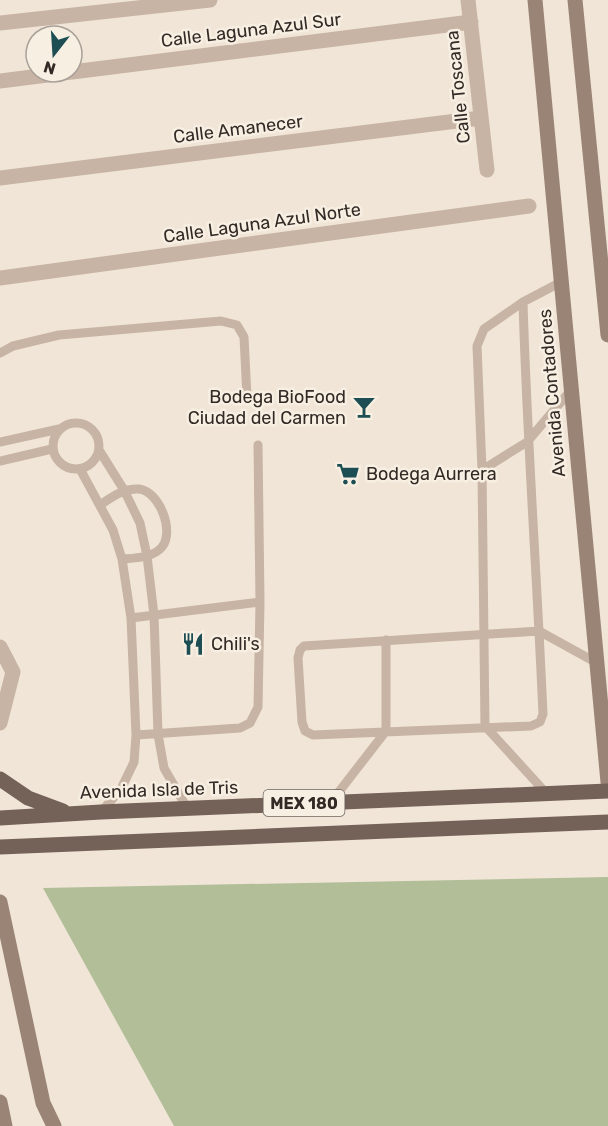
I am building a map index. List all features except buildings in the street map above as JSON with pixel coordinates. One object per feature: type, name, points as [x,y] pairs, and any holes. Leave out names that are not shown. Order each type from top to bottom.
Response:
[{"type":"main road","name":"Avenida Contadores","points":[[535,0],[608,782]]},
{"type":"main road","points":[[575,0],[608,335]]},
{"type":"main road","points":[[0,779],[28,798],[69,813]]},
{"type":"main road","name":"Avenida Isla de Tris","points":[[0,818],[69,813],[608,791]]},
{"type":"main road","name":"MEX 180","points":[[0,847],[608,822]]},
{"type":"main road","points":[[0,902],[43,1103],[54,1126]]},
{"type":"main road","points":[[0,1102],[5,1126]]},
{"type":"street","points":[[0,23],[158,3],[210,0]]},
{"type":"street","name":"Calle Toscana","points":[[468,0],[487,170]]},
{"type":"street","name":"Calle Laguna Azul Sur","points":[[84,70],[471,22]]},
{"type":"street","name":"Calle Laguna Azul Sur","points":[[0,81],[24,78]]},
{"type":"street","name":"Calle Amanecer","points":[[0,178],[482,118]]},
{"type":"street","name":"Calle Laguna Azul Norte","points":[[0,279],[529,206]]},
{"type":"street","points":[[0,647],[13,672],[0,723]]},
{"type":"lane","points":[[547,794],[485,726],[482,470],[477,346],[484,329],[524,302],[561,282]]},
{"type":"lane","points":[[524,302],[528,442],[539,631],[543,714],[540,722],[531,726],[485,726],[313,735],[305,731],[298,658],[304,646],[539,631],[597,663]]},
{"type":"lane","points":[[0,353],[13,345],[59,335],[221,321],[237,325],[244,337],[247,397]]},
{"type":"lane","points":[[482,470],[528,442],[571,390]]},
{"type":"lane","points":[[0,442],[60,429],[73,422],[87,425],[98,435],[99,450],[124,490],[140,523],[147,556],[154,615],[158,734],[164,768],[187,808]]},
{"type":"lane","points":[[60,429],[55,435],[52,449],[59,462],[65,467],[80,469],[93,462],[99,450]]},
{"type":"lane","points":[[136,735],[240,728],[250,723],[258,707],[261,602],[258,445]]},
{"type":"lane","points":[[0,461],[52,449]]},
{"type":"lane","points":[[80,469],[113,530],[122,559],[131,618],[136,735],[134,762],[121,789],[101,812]]},
{"type":"lane","points":[[100,505],[124,490],[141,489],[156,499],[164,517],[167,534],[162,547],[147,556],[122,559]]},
{"type":"lane","points":[[131,618],[261,602]]},
{"type":"lane","points":[[331,802],[386,731],[386,640]]},
{"type":"green space","points":[[608,877],[608,1126],[174,1126],[43,888]]},
{"type":"place","name":"Bodega BioFood Ciudad del Carmen","points":[[364,407]]},
{"type":"place","name":"Bodega Aurrera","points":[[348,474]]},
{"type":"place","name":"Chili's","points":[[193,644]]}]
